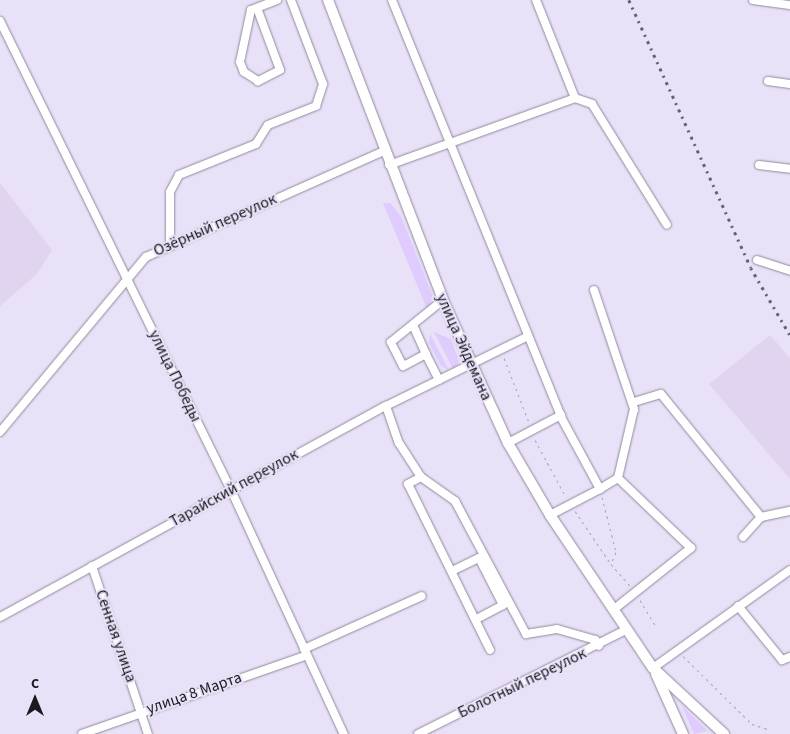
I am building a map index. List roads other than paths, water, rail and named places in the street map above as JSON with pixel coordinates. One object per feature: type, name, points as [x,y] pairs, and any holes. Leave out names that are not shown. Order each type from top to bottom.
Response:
[{"type":"main road","name":"улица Эйдемана","points":[[328,0],[389,165],[470,365],[508,443],[550,515],[653,668]]},
{"type":"main road","points":[[653,668],[684,734]]},
{"type":"main road","points":[[653,668],[724,734]]},
{"type":"street","points":[[258,8],[280,70],[258,80],[244,72],[240,62],[251,10],[277,0]]},
{"type":"street","points":[[170,246],[170,192],[179,175],[256,144],[268,125],[316,106],[323,84],[291,0]]},
{"type":"street","points":[[392,0],[448,142],[561,415],[600,489]]},
{"type":"street","points":[[536,0],[575,98]]},
{"type":"street","points":[[753,0],[790,5]]},
{"type":"street","name":"улица Победы","points":[[0,21],[231,490],[344,734]]},
{"type":"street","points":[[768,81],[790,84]]},
{"type":"street","points":[[389,165],[448,142],[575,98],[592,104],[667,225]]},
{"type":"street","name":"Озёрный переулок","points":[[0,432],[128,282],[138,262],[384,151]]},
{"type":"street","points":[[759,165],[790,169]]},
{"type":"street","points":[[757,260],[790,271]]},
{"type":"street","points":[[550,515],[618,478],[634,402],[594,290]]},
{"type":"street","points":[[426,354],[403,366],[391,342],[443,300]]},
{"type":"street","points":[[413,325],[439,380]]},
{"type":"street","name":"Тарайский переулок","points":[[0,617],[386,406],[528,336]]},
{"type":"street","points":[[634,402],[661,394],[761,517]]},
{"type":"street","points":[[386,406],[399,443],[421,476],[455,501],[526,634],[557,630],[595,640],[599,646]]},
{"type":"street","points":[[508,443],[561,415]]},
{"type":"street","points":[[421,476],[408,484],[477,619],[490,650]]},
{"type":"street","points":[[613,610],[691,548],[618,478]]},
{"type":"street","points":[[743,537],[761,517],[790,511]]},
{"type":"street","points":[[452,571],[478,558],[487,574],[503,605],[477,619]]},
{"type":"street","name":"Сенная улица","points":[[92,566],[148,734]]},
{"type":"street","points":[[653,668],[790,570]]},
{"type":"street","name":"улица 8 Марта","points":[[82,734],[141,710],[306,652],[422,596]]},
{"type":"street","points":[[738,606],[782,660],[790,657]]},
{"type":"street","name":"Болотный переулок","points":[[418,734],[599,646],[626,630]]},
{"type":"railway","points":[[629,0],[751,268],[790,335]]}]
